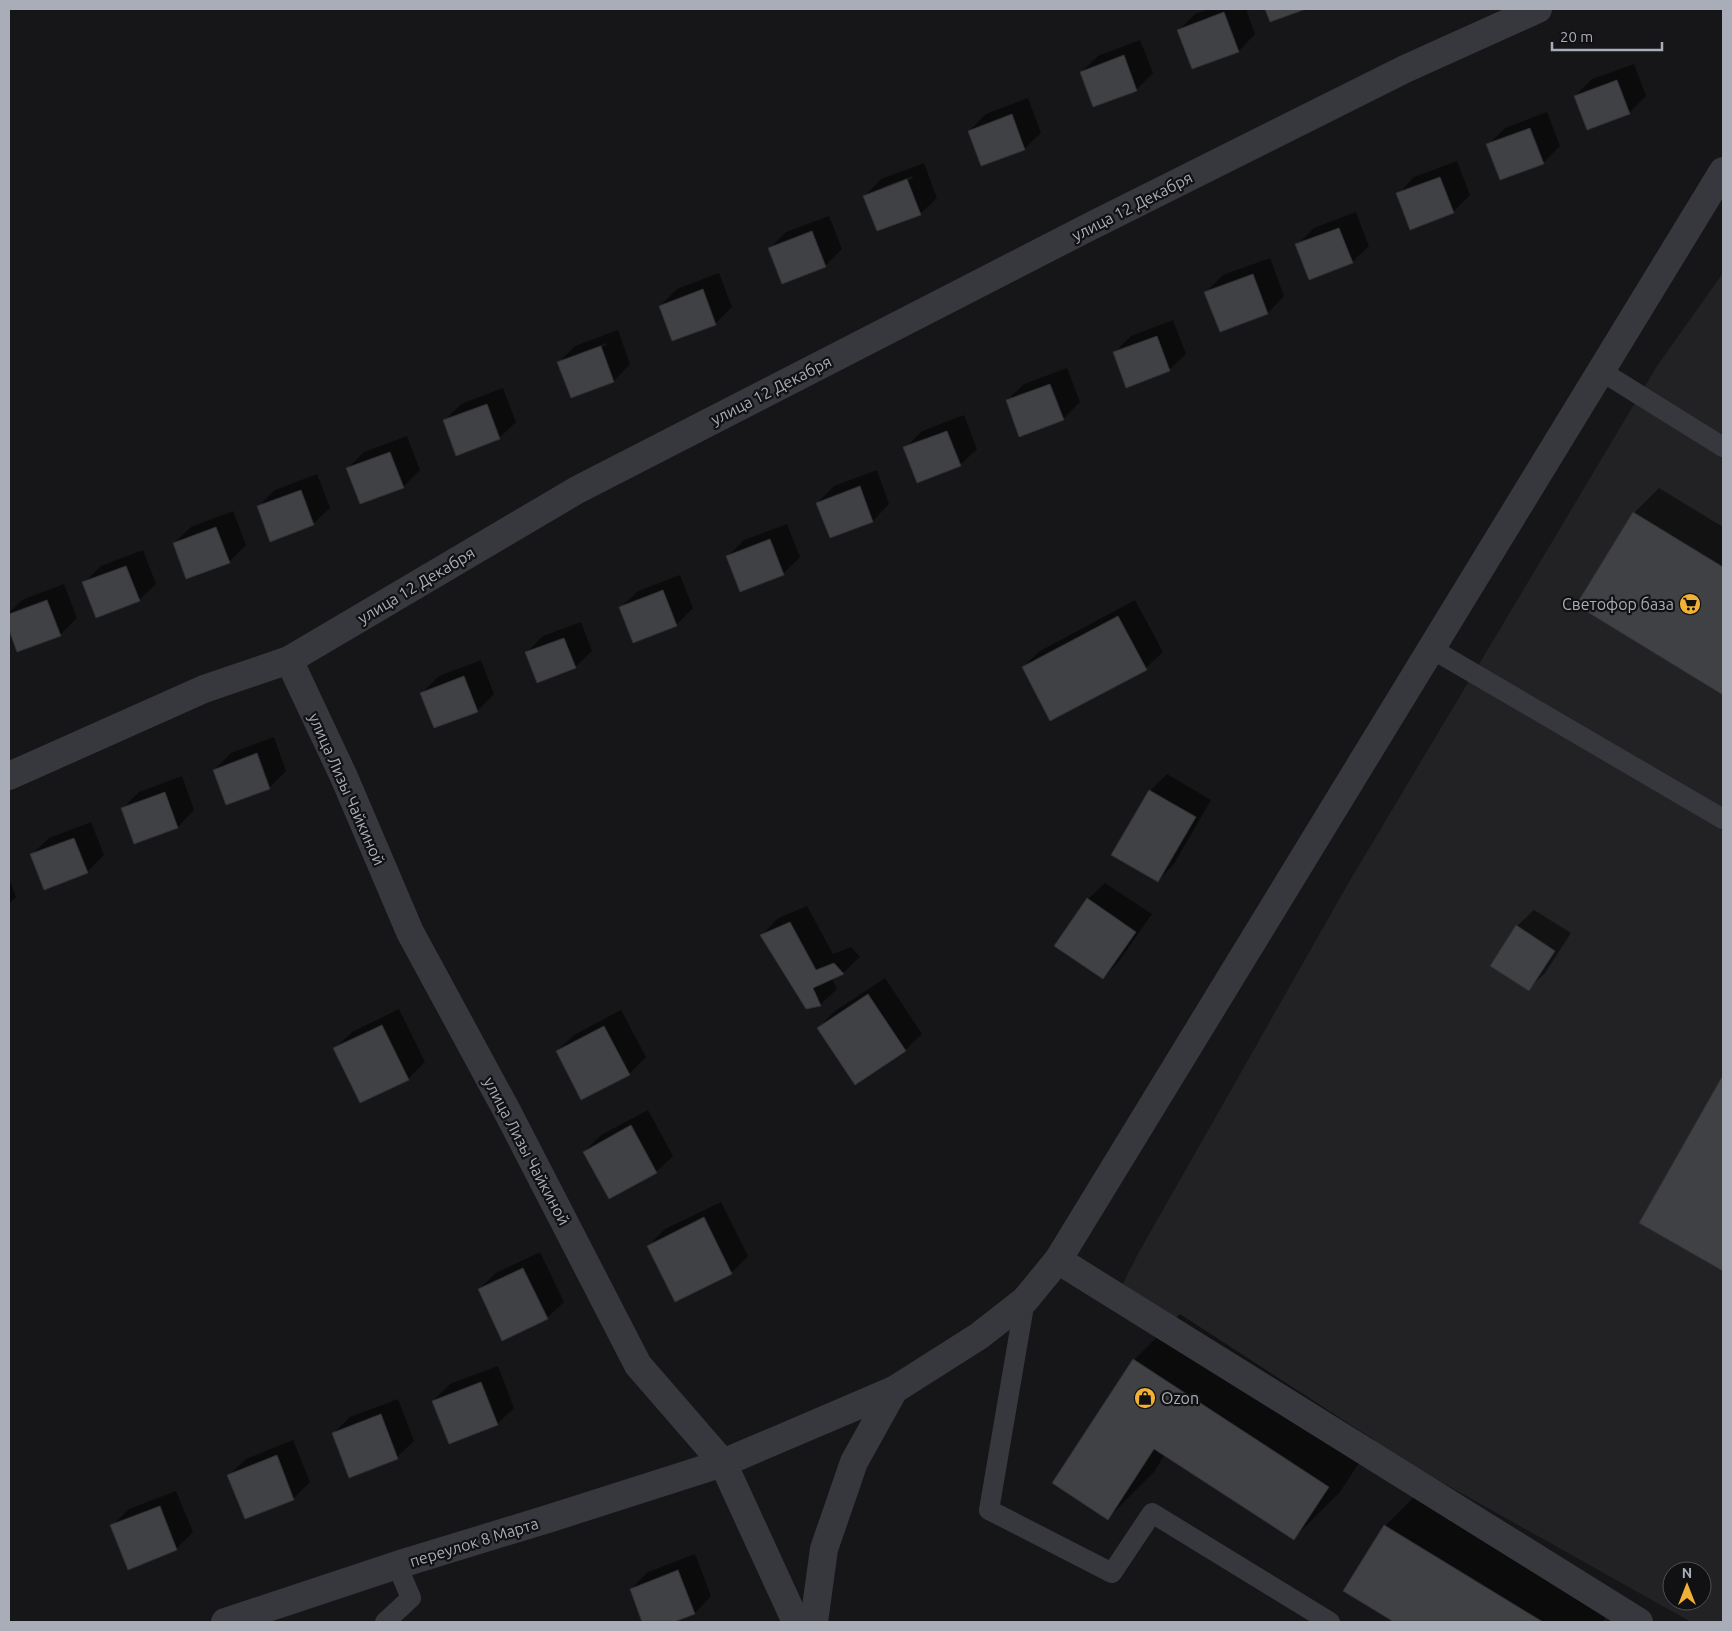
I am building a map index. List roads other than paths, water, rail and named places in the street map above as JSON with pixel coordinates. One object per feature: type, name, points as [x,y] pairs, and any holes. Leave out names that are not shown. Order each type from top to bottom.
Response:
[{"type":"street","name":"улица 12 Декабря","points":[[9,776],[204,689],[289,660],[577,490],[1080,232],[1370,86],[1538,9]]},
{"type":"street","name":"переулок 8 Марта","points":[[225,1622],[397,1565],[554,1518],[723,1463],[894,1390],[979,1336],[1025,1300],[1058,1260],[1723,171]]},
{"type":"street","name":"улица Лизы Чайкиной","points":[[289,660],[344,777],[410,932],[507,1111],[638,1365],[723,1463],[796,1622]]},
{"type":"street","points":[[1058,1260],[1639,1622]]},
{"type":"street","points":[[814,1622],[824,1549],[854,1462],[894,1390]]},
{"type":"lane","points":[[1601,371],[1723,447]]},
{"type":"lane","points":[[1432,649],[1723,819]]},
{"type":"lane","points":[[1025,1300],[989,1510],[1112,1573],[1152,1513],[1330,1622]]},
{"type":"lane","points":[[385,1622],[411,1598],[397,1565]]},
{"type":"place","name":"Светофор база","points":[[1690,604]]},
{"type":"place","name":"Ozon","points":[[1145,1398]]}]
